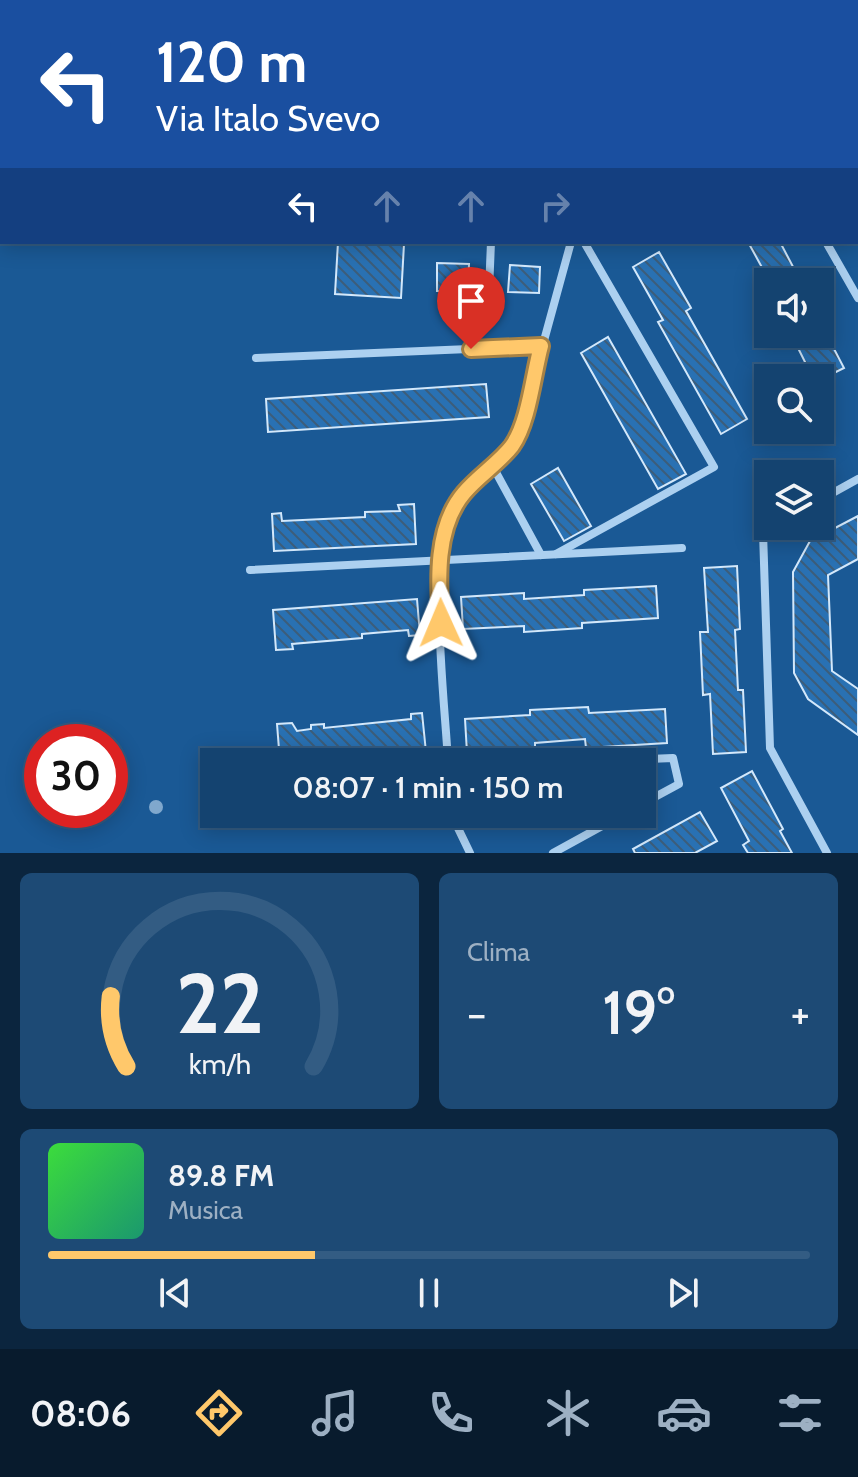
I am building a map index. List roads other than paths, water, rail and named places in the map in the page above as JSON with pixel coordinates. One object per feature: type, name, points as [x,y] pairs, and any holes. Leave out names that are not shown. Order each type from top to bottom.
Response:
[{"type":"street","points":[[489,291],[491,244]]},
{"type":"street","points":[[447,748],[439,595],[448,518],[463,493],[512,446],[519,432],[570,244]]},
{"type":"street","points":[[556,554],[714,467],[585,244]]},
{"type":"street","points":[[827,244],[858,298]]},
{"type":"street","points":[[256,358],[541,346]]},
{"type":"street","points":[[492,465],[541,555]]},
{"type":"street","points":[[834,492],[858,479]]},
{"type":"street","points":[[763,540],[770,748],[827,853]]},
{"type":"street","points":[[250,570],[682,548]]},
{"type":"street","points":[[656,759],[673,758],[679,784],[656,796]]},
{"type":"street","points":[[458,828],[470,853]]},
{"type":"street","points":[[553,853],[599,828]]}]
